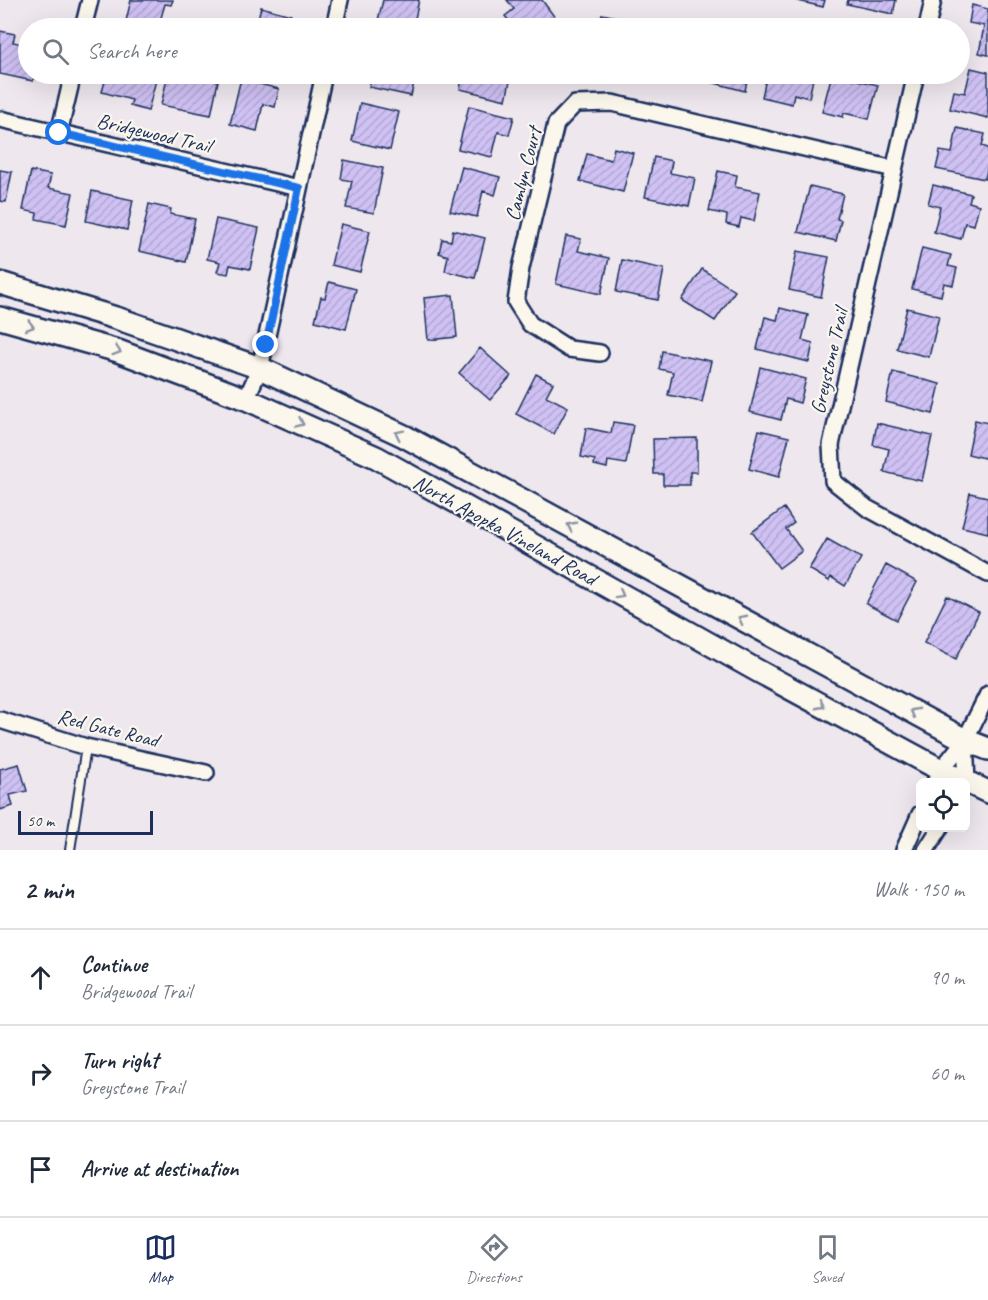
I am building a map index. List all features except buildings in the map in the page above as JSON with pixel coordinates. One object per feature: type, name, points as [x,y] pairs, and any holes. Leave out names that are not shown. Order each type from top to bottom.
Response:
[{"type":"street","points":[[86,18],[90,0]]},
{"type":"street","points":[[336,18],[340,0]]},
{"type":"street","points":[[929,18],[933,0]]},
{"type":"street","points":[[59,133],[71,84]]},
{"type":"street","points":[[246,399],[260,368],[322,84]]},
{"type":"street","name":"Greystone Trail","points":[[914,84],[831,445],[833,482],[867,508],[988,574]]},
{"type":"street","name":"Camlyn Court","points":[[600,353],[569,349],[530,324],[516,302],[521,268],[556,124],[575,104],[612,103],[894,169]]},
{"type":"street","name":"Bridgewood Trail","points":[[0,119],[299,188]]},
{"type":"street","name":"North Apopka Vineland Road","points":[[0,283],[119,319],[260,368],[404,436],[965,740],[988,750]]},
{"type":"street","name":"North Apopka Vineland Road","points":[[0,318],[118,351],[246,399],[376,457],[748,666],[938,776]]},
{"type":"street","points":[[938,776],[965,740],[988,694]]},
{"type":"street","name":"Red Gate Road","points":[[0,720],[86,747],[206,773]]},
{"type":"street","points":[[965,740],[966,778]]},
{"type":"street","name":"North Apopka Vineland Road","points":[[970,785],[988,792]]},
{"type":"street","points":[[904,850],[916,825]]},
{"type":"street","points":[[926,850],[937,832]]},
{"type":"lane","points":[[70,850],[86,747]]},
{"type":"route","points":[[59,133],[299,188],[266,345]]}]
